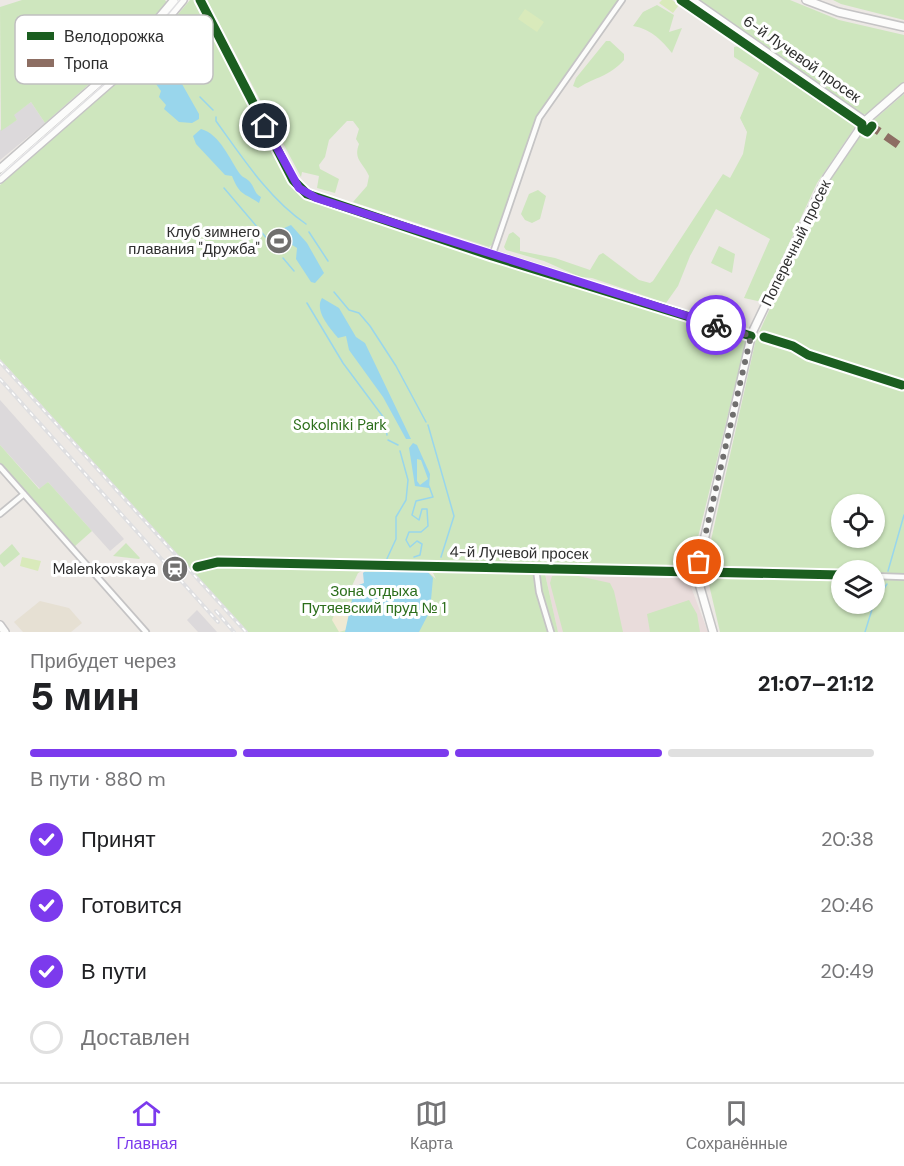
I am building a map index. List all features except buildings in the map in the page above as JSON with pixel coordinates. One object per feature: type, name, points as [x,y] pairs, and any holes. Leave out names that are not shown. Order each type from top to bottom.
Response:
[{"type":"street","points":[[161,15],[174,0]]},
{"type":"street","points":[[170,15],[183,0]]},
{"type":"street","points":[[200,0],[208,15]]},
{"type":"street","points":[[492,256],[539,118],[621,0]]},
{"type":"street","name":"6-й Лучевой просек","points":[[692,0],[865,121]]},
{"type":"street","points":[[806,0],[838,12],[904,27]]},
{"type":"street","points":[[213,25],[299,188],[316,198],[492,256],[751,336]]},
{"type":"street","points":[[0,179],[16,160],[98,84]]},
{"type":"street","points":[[0,169],[16,160],[107,84]]},
{"type":"street","name":"Поперечный просек","points":[[713,632],[697,572],[751,336],[820,190],[865,121],[904,87]]},
{"type":"street","points":[[0,467],[146,632]]},
{"type":"street","points":[[0,514],[24,494]]},
{"type":"street","name":"4-й Лучевой просек","points":[[197,567],[218,562],[831,576]]},
{"type":"street","points":[[536,569],[539,592],[551,632]]},
{"type":"street","points":[[885,576],[904,577]]},
{"type":"street","points":[[0,625],[6,632]]},
{"type":"shaded area","points":[[31,102],[45,123],[0,160],[0,130],[17,120],[13,115]]},
{"type":"shaded area","points":[[0,400],[124,539],[110,551],[48,482],[40,489],[0,445]]},
{"type":"shaded area","points":[[545,574],[692,576],[691,587],[708,632],[558,632]]},
{"type":"shaded area","points":[[40,601],[69,608],[82,623],[71,632],[23,632],[14,622]]},
{"type":"shaded area","points":[[197,610],[217,632],[198,632],[187,620]]},
{"type":"green space","points":[[22,0],[165,0],[167,3],[157,15],[15,15],[15,84],[89,84],[45,123],[31,102],[14,115],[17,120],[1,131],[0,7]]},
{"type":"green space","name":"Sokolniki Park","points":[[190,0],[196,0],[204,15],[177,15]]},
{"type":"green space","points":[[207,0],[618,0],[537,116],[493,244],[489,247],[353,202],[367,186],[369,176],[357,154],[359,144],[356,139],[359,129],[353,121],[347,121],[329,140],[325,157],[319,165],[320,169],[339,179],[335,193],[317,188],[319,176],[302,172],[301,177]]},
{"type":"green space","points":[[662,0],[672,0],[679,5],[673,13],[659,3]]},
{"type":"green space","points":[[696,0],[790,0],[839,20],[904,35],[904,82],[869,114],[860,114]]},
{"type":"green space","points":[[833,0],[904,0],[904,20],[841,4]]},
{"type":"green space","points":[[657,5],[674,15],[669,32],[682,28],[672,53],[661,40],[651,33],[633,26],[643,12]]},
{"type":"green space","points":[[525,9],[544,22],[537,32],[518,19]]},
{"type":"green space","name":"Sokolniki Park","points":[[213,32],[294,186],[308,198],[747,337],[691,566],[692,576],[569,574],[610,583],[614,591],[623,632],[563,632],[550,583],[552,576],[565,574],[545,574],[558,632],[247,632],[0,359],[0,185],[114,84],[213,84]]},
{"type":"green space","points":[[606,41],[610,41],[624,54],[624,60],[607,74],[578,88],[573,86],[576,78]]},
{"type":"green space","points":[[739,46],[749,52],[751,50],[854,121],[855,127],[817,183],[762,302],[744,298],[770,239],[716,209],[690,256],[678,286],[666,303],[592,278],[580,277],[544,261],[506,250],[504,247],[509,234],[513,232],[520,238],[520,251],[555,258],[590,270],[599,255],[603,253],[639,280],[650,283],[653,281],[723,174],[730,178],[743,154],[747,132],[740,118],[759,73],[734,57],[734,47]]},
{"type":"green space","points":[[904,94],[904,632],[720,632],[705,567],[756,339],[826,187],[861,131]]},
{"type":"green space","points":[[538,190],[546,196],[540,219],[532,223],[525,220],[521,214],[529,194]]},
{"type":"green space","points":[[719,246],[735,254],[732,273],[711,263]]},
{"type":"green space","points":[[0,445],[39,489],[48,482],[92,531],[74,547],[0,464]]},
{"type":"green space","points":[[126,543],[140,558],[139,559],[113,556]]},
{"type":"green space","points":[[12,544],[20,554],[4,567],[0,562],[0,555]]},
{"type":"green space","points":[[22,557],[41,561],[38,571],[20,566]]},
{"type":"green space","points":[[689,600],[697,614],[700,632],[650,632],[647,614]]},
{"type":"sand","points":[[349,601],[353,602],[346,630],[339,632],[332,620],[335,612]]},
{"type":"water","points":[[156,84],[182,84],[199,114],[199,119],[192,123],[179,122],[164,109],[166,105],[159,97],[161,91]]},
{"type":"water","points":[[201,129],[214,136],[224,148],[240,174],[252,184],[261,197],[259,203],[240,190],[232,176],[225,175],[196,144],[193,136]]},
{"type":"water","points":[[291,225],[307,243],[324,273],[315,283],[311,282],[296,259],[297,248],[278,236],[282,229]]},
{"type":"water","points":[[322,298],[339,308],[356,337],[365,343],[411,439],[406,439],[383,397],[349,350],[346,336],[338,338],[327,324],[321,314]]},
{"type":"water","points":[[413,443],[417,445],[430,474],[429,488],[415,486],[409,448]],"holes":[[[417,459],[421,460],[428,479],[420,485],[417,481]]]},
{"type":"water","points":[[427,571],[433,578],[430,611],[419,632],[345,632],[355,586],[363,572]]},
{"type":"pier","points":[[364,570],[427,570],[433,573],[436,579],[427,571],[365,571],[363,573],[364,583],[351,588],[358,573]]},
{"type":"waterway","points":[[200,97],[213,110]]},
{"type":"waterway","points":[[216,117],[216,121],[257,177],[280,202],[306,224]]},
{"type":"waterway","points":[[224,188],[275,248]]},
{"type":"waterway","points":[[309,232],[328,261]]},
{"type":"waterway","points":[[283,258],[294,271]]},
{"type":"waterway","points":[[334,292],[349,310],[359,313],[370,326],[396,366],[426,422]]},
{"type":"waterway","points":[[307,303],[343,363],[384,418],[387,435]]},
{"type":"waterway","points":[[428,425],[454,516],[441,557]]},
{"type":"waterway","points":[[388,440],[398,445]]},
{"type":"waterway","points":[[385,563],[396,539],[396,517],[406,500],[408,480],[400,451]]},
{"type":"waterway","points":[[414,557],[420,555],[422,544],[417,541],[410,547],[406,540],[409,532],[421,532],[428,526],[427,509],[422,509],[419,520],[412,515],[416,501],[433,497],[429,486]]},
{"type":"waterway","points":[[888,571],[904,515]]},
{"type":"waterway","points":[[865,632],[871,614]]},
{"type":"tram line","points":[[167,15],[180,0]]},
{"type":"tram line","points":[[0,176],[105,84]]},
{"type":"railway","points":[[0,362],[246,632]]},
{"type":"railway","points":[[0,379],[218,622]]},
{"type":"railway","points":[[216,611],[234,632]]},
{"type":"marked path","points":[[867,123],[904,149]]},
{"type":"cycle path","points":[[200,0],[208,15]]},
{"type":"cycle path","points":[[681,0],[862,124],[862,129],[867,132],[872,126]]},
{"type":"cycle path","points":[[213,25],[293,180],[307,194],[492,256],[751,336]]},
{"type":"cycle path","points":[[764,337],[793,346],[808,355],[902,385]]},
{"type":"cycle path","points":[[197,567],[218,562],[831,575]]},
{"type":"way so far","points":[[699,562],[751,336],[716,325]]},
{"type":"place","name":"Клуб зимнего плавания \"Дружба\"","points":[[279,241]]},
{"type":"place","name":"Malenkovskaya","points":[[175,569]]},
{"type":"route","points":[[265,126],[293,180],[299,188],[316,198],[492,256],[716,325]]},
{"type":"park label","name":"Зона отдыха Путяевский пруд № 1","points":[[374,600]]}]
